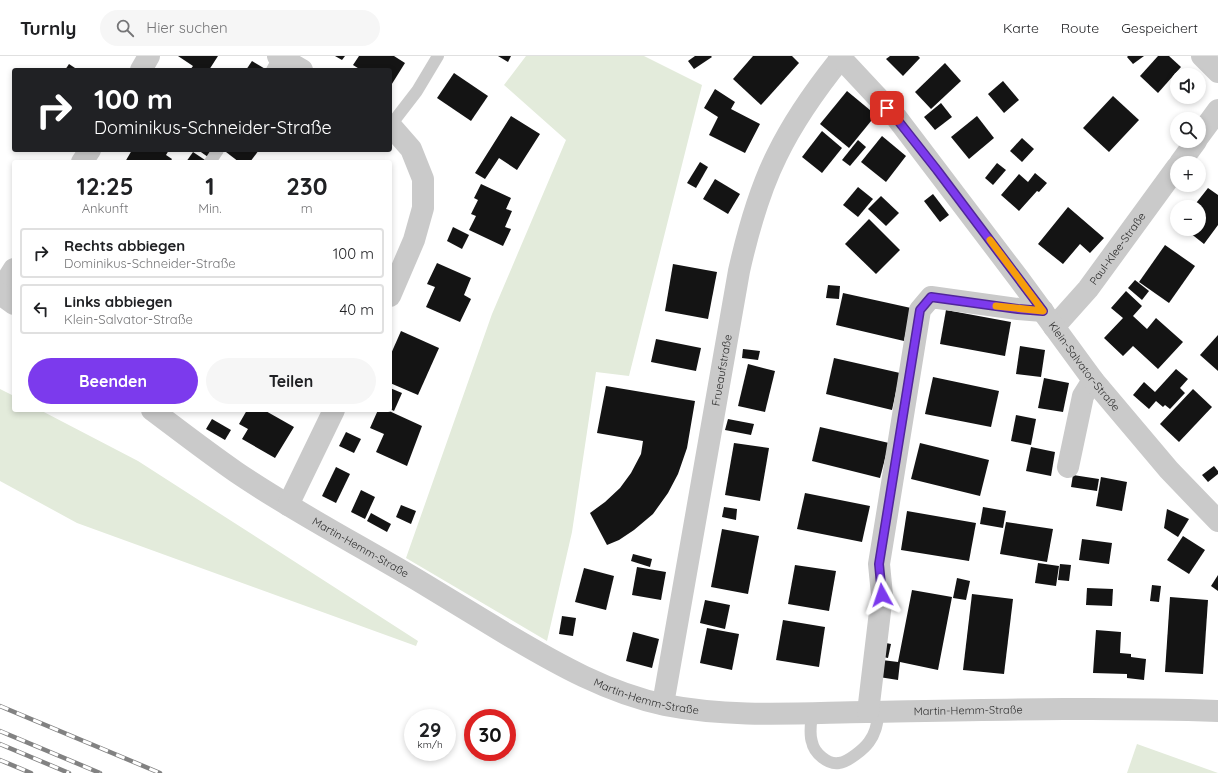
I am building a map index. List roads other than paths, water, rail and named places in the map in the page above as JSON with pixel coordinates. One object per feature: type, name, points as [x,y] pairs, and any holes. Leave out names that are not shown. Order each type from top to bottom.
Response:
[{"type":"street","points":[[142,68],[150,56]]},
{"type":"street","points":[[1202,56],[1218,72]]},
{"type":"street","name":"Klein-Salvator-Straße","points":[[840,57],[896,118],[1093,380],[1169,470],[1218,521]]},
{"type":"street","name":"Frueaufstraße","points":[[663,704],[738,271],[749,229],[776,156],[794,122],[840,57]]},
{"type":"street","points":[[276,61],[296,68]]},
{"type":"street","points":[[1206,126],[1218,110]]},
{"type":"street","points":[[392,127],[411,149],[423,179],[423,208],[414,240],[392,291]]},
{"type":"street","name":"Paul-Klee-Straße","points":[[1048,319],[1088,289],[1170,177]]},
{"type":"street","points":[[12,272],[0,292],[12,302]]},
{"type":"street","points":[[874,712],[882,595],[879,564],[920,310],[931,297],[1018,309],[1048,319]]},
{"type":"street","points":[[1068,467],[1083,396],[1093,380]]},
{"type":"street","name":"Martin-Hemm-Straße","points":[[155,412],[236,472],[288,505],[549,659],[583,677],[625,693],[663,704],[705,711],[764,714],[1057,709],[1218,711]]},
{"type":"street","points":[[288,505],[333,412]]},
{"type":"lane","points":[[392,122],[417,91],[438,56]]},
{"type":"lane","points":[[812,714],[812,743],[818,754],[829,767],[850,758],[869,742],[876,729],[874,712]]},
{"type":"railway","points":[[0,706],[160,773]]},
{"type":"railway","points":[[0,731],[100,773]]},
{"type":"railway","points":[[0,744],[69,773]]},
{"type":"railway","points":[[0,760],[31,773]]}]
